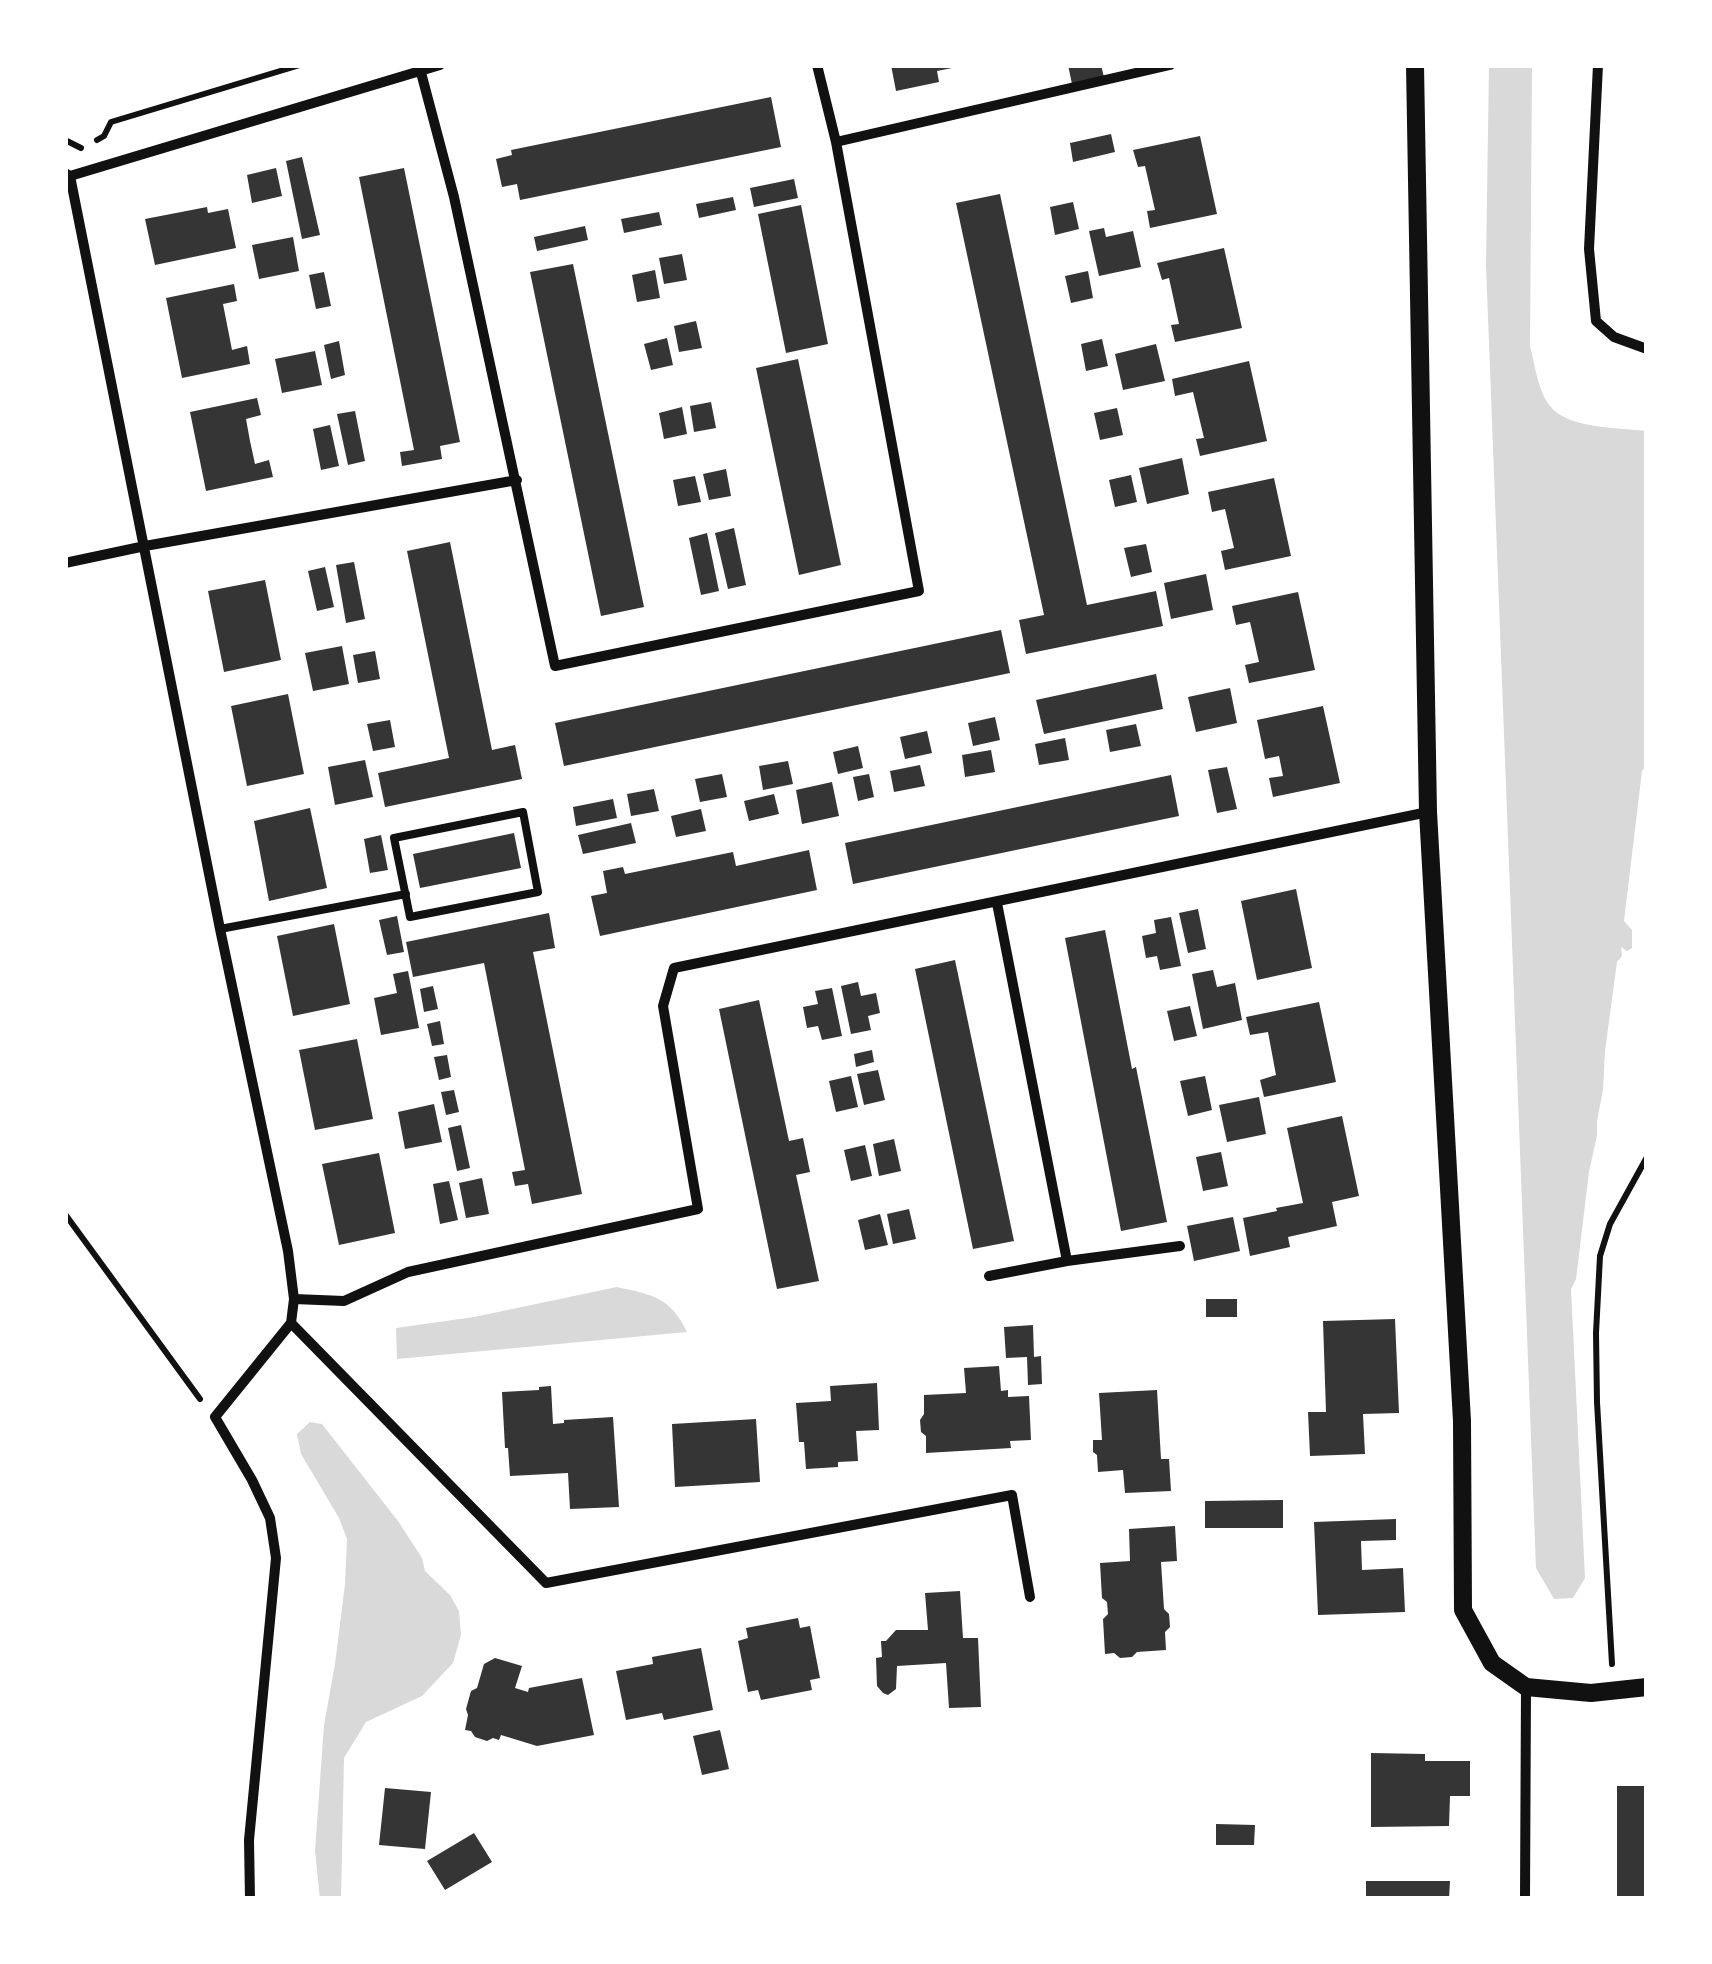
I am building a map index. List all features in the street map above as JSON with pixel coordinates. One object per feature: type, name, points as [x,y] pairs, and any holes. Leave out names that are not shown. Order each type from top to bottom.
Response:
[{"type":"street","points":[[250,1899],[249,1840],[276,1558],[270,1518],[215,1417],[292,1322],[294,1299],[288,1251],[68,175],[420,67],[440,65]]},
{"type":"street","points":[[420,67],[454,198],[555,666],[919,591],[836,142],[817,65]]},
{"type":"street","points":[[836,142],[1170,65]]},
{"type":"street","points":[[1415,65],[1428,812],[1462,1421],[1463,1610],[1492,1663],[1526,1688],[1590,1693],[1647,1687]]},
{"type":"street","points":[[1598,65],[1589,249],[1596,321],[1614,337],[1647,349]]},
{"type":"street","points":[[65,563],[517,480]]},
{"type":"street","points":[[294,1299],[344,1301],[408,1272],[698,1209],[663,1006],[674,968],[1428,812]]},
{"type":"street","points":[[997,903],[1067,1261]]},
{"type":"street","points":[[989,1276],[1180,1246]]},
{"type":"street","points":[[292,1322],[546,1583],[1012,1495],[1030,1597]]},
{"type":"street","points":[[1525,1899],[1526,1688]]},
{"type":"lane","points":[[522,812],[538,892],[410,917],[406,894],[394,838],[522,812]]},
{"type":"lane","points":[[220,929],[406,894]]},
{"type":"path","points":[[65,140],[81,148],[104,136],[111,122],[300,65]]},
{"type":"path","points":[[1613,1690],[1596,1402],[1600,1256],[1610,1224],[1647,1157]]},
{"type":"path","points":[[65,1214],[215,1417]]},
{"type":"shaded area","points":[[1489,65],[1532,65],[1530,346],[1543,393],[1558,414],[1569,419],[1647,431],[1647,765],[1642,771],[1624,921],[1632,930],[1632,948],[1627,951],[1621,947],[1622,956],[1617,962],[1597,1135],[1576,1279],[1571,1289],[1585,1578],[1573,1598],[1554,1599],[1536,1568],[1486,265]]},
{"type":"shaded area","points":[[617,1287],[667,1304],[687,1332],[397,1359],[396,1328],[474,1317]]},
{"type":"shaded area","points":[[310,1422],[322,1424],[398,1521],[422,1558],[425,1571],[450,1595],[459,1611],[461,1635],[453,1663],[422,1696],[366,1722],[344,1758],[341,1899],[320,1899],[315,1851],[324,1725],[345,1584],[347,1539],[301,1454],[297,1434]]},
{"type":"building","points":[[891,65],[957,67],[937,71],[939,82],[896,91]]},
{"type":"building","points":[[1068,65],[1101,65],[1104,77],[1072,84]]},
{"type":"building","points":[[771,97],[781,147],[520,200],[517,184],[502,187],[496,159],[512,155],[511,150]]},
{"type":"building","points":[[1111,134],[1115,152],[1073,162],[1070,143]]},
{"type":"building","points":[[1200,136],[1217,214],[1150,228],[1147,211],[1155,210],[1145,166],[1138,167],[1133,150]]},
{"type":"building","points":[[302,157],[320,235],[302,239],[286,161]]},
{"type":"building","points":[[276,168],[282,196],[252,203],[247,175]]},
{"type":"building","points":[[404,168],[460,442],[440,446],[442,459],[402,466],[400,452],[414,450],[359,177]]},
{"type":"building","points":[[794,179],[798,198],[754,207],[750,188]]},
{"type":"building","points":[[1000,194],[1087,605],[1156,591],[1163,626],[1026,654],[1019,620],[1044,615],[956,203]]},
{"type":"building","points":[[733,197],[736,210],[699,218],[696,204]]},
{"type":"building","points":[[1073,202],[1079,229],[1055,235],[1050,207]]},
{"type":"building","points":[[801,205],[828,344],[786,353],[758,214]]},
{"type":"building","points":[[207,207],[208,213],[228,209],[236,248],[155,265],[145,219]]},
{"type":"building","points":[[659,212],[662,225],[624,233],[621,219]]},
{"type":"building","points":[[585,226],[588,240],[537,251],[534,237]]},
{"type":"building","points":[[1104,228],[1106,237],[1133,231],[1141,267],[1099,276],[1089,231]]},
{"type":"building","points":[[293,237],[299,271],[259,279],[252,245]]},
{"type":"building","points":[[1224,248],[1242,328],[1175,342],[1171,325],[1179,324],[1169,278],[1162,280],[1157,263]]},
{"type":"building","points":[[682,254],[687,280],[664,284],[659,258]]},
{"type":"building","points":[[573,264],[644,607],[601,616],[530,272]]},
{"type":"building","points":[[655,270],[660,298],[637,302],[632,275]]},
{"type":"building","points":[[1088,271],[1093,298],[1071,303],[1065,276]]},
{"type":"building","points":[[324,272],[331,306],[316,309],[309,275]]},
{"type":"building","points":[[234,284],[237,301],[223,304],[232,350],[247,346],[250,364],[182,378],[166,298]]},
{"type":"building","points":[[696,321],[702,348],[679,352],[674,326]]},
{"type":"building","points":[[667,338],[673,365],[651,370],[644,344]]},
{"type":"building","points":[[1102,339],[1108,366],[1086,371],[1081,344]]},
{"type":"building","points":[[339,341],[345,375],[331,379],[324,345]]},
{"type":"building","points":[[1156,344],[1165,381],[1123,390],[1115,354]]},
{"type":"building","points":[[315,351],[322,385],[282,393],[275,359]]},
{"type":"building","points":[[798,359],[841,565],[799,575],[756,368]]},
{"type":"building","points":[[1249,361],[1267,441],[1200,456],[1196,439],[1204,438],[1193,392],[1175,396],[1172,379]]},
{"type":"building","points":[[257,398],[261,415],[246,419],[250,441],[255,464],[269,460],[273,477],[206,491],[190,412]]},
{"type":"building","points":[[711,402],[716,428],[694,432],[690,406]]},
{"type":"building","points":[[682,407],[687,434],[664,439],[659,413]]},
{"type":"building","points":[[1117,408],[1123,435],[1100,440],[1094,413]]},
{"type":"building","points":[[355,411],[365,461],[348,465],[337,414]]},
{"type":"building","points":[[330,425],[339,466],[321,470],[313,429]]},
{"type":"building","points":[[1182,458],[1189,494],[1147,504],[1139,468]]},
{"type":"building","points":[[726,469],[731,496],[709,500],[703,474]]},
{"type":"building","points":[[1131,475],[1137,502],[1115,507],[1109,480]]},
{"type":"building","points":[[695,476],[701,502],[678,506],[673,480]]},
{"type":"building","points":[[1274,478],[1291,556],[1225,570],[1221,551],[1234,548],[1225,509],[1212,512],[1208,492]]},
{"type":"building","points":[[734,528],[746,585],[728,589],[715,533]]},
{"type":"building","points":[[707,533],[719,591],[701,595],[689,538]]},
{"type":"building","points":[[450,542],[492,750],[515,745],[522,779],[385,807],[378,773],[449,758],[407,551]]},
{"type":"building","points":[[1146,544],[1152,572],[1131,577],[1124,548]]},
{"type":"building","points":[[354,562],[365,619],[346,623],[336,565]]},
{"type":"building","points":[[325,567],[334,607],[317,611],[308,571]]},
{"type":"building","points":[[1206,574],[1213,610],[1171,619],[1164,583]]},
{"type":"building","points":[[265,580],[281,660],[224,672],[208,591]]},
{"type":"building","points":[[1298,592],[1315,670],[1249,683],[1245,665],[1259,662],[1250,622],[1236,625],[1232,606]]},
{"type":"building","points":[[1001,630],[1010,673],[564,766],[555,723]]},
{"type":"building","points":[[342,646],[349,684],[313,691],[305,653]]},
{"type":"building","points":[[375,651],[380,679],[358,683],[353,655]]},
{"type":"building","points":[[1156,674],[1163,709],[1044,734],[1036,700]]},
{"type":"building","points":[[1230,688],[1237,723],[1196,732],[1188,697]]},
{"type":"building","points":[[288,694],[304,774],[247,786],[231,706]]},
{"type":"building","points":[[1323,706],[1340,783],[1273,797],[1269,778],[1283,776],[1279,756],[1265,759],[1257,720]]},
{"type":"building","points":[[995,717],[1000,740],[973,746],[968,723]]},
{"type":"building","points":[[390,720],[395,747],[373,751],[367,724]]},
{"type":"building","points":[[1136,724],[1141,746],[1110,752],[1106,730]]},
{"type":"building","points":[[927,731],[932,753],[905,759],[900,737]]},
{"type":"building","points":[[1065,738],[1069,760],[1039,765],[1035,744]]},
{"type":"building","points":[[858,746],[863,768],[838,774],[833,752]]},
{"type":"building","points":[[991,750],[995,772],[965,777],[962,755]]},
{"type":"building","points":[[365,760],[373,797],[335,805],[328,767]]},
{"type":"building","points":[[788,761],[793,784],[763,790],[759,766]]},
{"type":"building","points":[[920,765],[925,786],[894,792],[890,771]]},
{"type":"building","points":[[1227,767],[1237,809],[1217,813],[1208,770]]},
{"type":"building","points":[[722,774],[727,797],[700,802],[695,779]]},
{"type":"building","points":[[869,774],[874,797],[858,801],[853,777]]},
{"type":"building","points":[[1171,775],[1179,816],[853,884],[845,843]]},
{"type":"building","points":[[832,782],[839,816],[802,824],[796,790]]},
{"type":"building","points":[[654,789],[659,811],[631,816],[627,794]]},
{"type":"building","points":[[774,794],[779,814],[749,821],[744,801]]},
{"type":"building","points":[[613,799],[617,818],[576,826],[573,807]]},
{"type":"building","points":[[310,808],[327,888],[269,901],[254,821]]},
{"type":"building","points":[[701,809],[706,831],[676,837],[671,816]]},
{"type":"building","points":[[631,823],[636,843],[583,854],[578,835]]},
{"type":"building","points":[[514,833],[521,868],[420,888],[413,854]]},
{"type":"building","points":[[381,835],[388,870],[370,873],[364,839]]},
{"type":"building","points":[[809,850],[817,890],[600,936],[591,896],[607,893],[603,871],[623,867],[625,874],[733,852],[736,866]]},
{"type":"building","points":[[1296,889],[1312,968],[1257,980],[1241,901]]},
{"type":"building","points":[[1198,909],[1206,949],[1188,953],[1179,913]]},
{"type":"building","points":[[549,913],[555,948],[533,952],[582,1194],[532,1204],[528,1184],[515,1186],[512,1172],[525,1170],[484,963],[413,977],[406,942]]},
{"type":"building","points":[[397,916],[404,952],[387,955],[379,920]]},
{"type":"building","points":[[1171,917],[1181,966],[1160,970],[1157,956],[1146,958],[1142,936],[1156,933],[1154,920]]},
{"type":"building","points":[[334,924],[350,1004],[293,1016],[277,936]]},
{"type":"building","points":[[1105,930],[1167,1222],[1121,1231],[1065,938]]},
{"type":"building","points":[[955,960],[1014,1241],[973,1249],[915,969]]},
{"type":"building","points":[[1213,970],[1217,987],[1235,983],[1242,1020],[1203,1029],[1192,974]]},
{"type":"building","points":[[408,971],[419,1028],[381,1035],[374,998],[397,993],[393,974]]},
{"type":"building","points":[[858,982],[861,996],[876,993],[880,1013],[868,1016],[871,1030],[851,1034],[841,986]]},
{"type":"building","points":[[433,986],[438,1009],[424,1012],[420,989]]},
{"type":"building","points":[[832,988],[842,1036],[822,1040],[818,1026],[807,1028],[803,1007],[818,1004],[815,991]]},
{"type":"building","points":[[759,1000],[789,1141],[803,1138],[810,1172],[796,1175],[819,1281],[777,1289],[719,1009]]},
{"type":"building","points":[[1319,1002],[1336,1082],[1264,1097],[1260,1080],[1276,1075],[1268,1032],[1250,1035],[1246,1017]]},
{"type":"building","points":[[1190,1006],[1197,1036],[1174,1041],[1167,1011]]},
{"type":"building","points":[[440,1021],[444,1044],[432,1046],[427,1024]]},
{"type":"building","points":[[357,1039],[373,1119],[315,1130],[299,1050]]},
{"type":"building","points":[[872,1050],[874,1062],[856,1067],[854,1054]]},
{"type":"building","points":[[447,1055],[451,1077],[439,1080],[434,1057]]},
{"type":"building","points":[[878,1070],[885,1100],[864,1105],[857,1074]]},
{"type":"building","points":[[851,1076],[858,1107],[836,1112],[829,1081]]},
{"type":"building","points":[[1205,1076],[1212,1110],[1188,1116],[1180,1081]]},
{"type":"building","points":[[454,1090],[459,1112],[446,1115],[441,1092]]},
{"type":"building","points":[[1259,1097],[1266,1134],[1227,1142],[1219,1105]]},
{"type":"building","points":[[434,1104],[442,1142],[405,1149],[398,1112]]},
{"type":"building","points":[[1342,1116],[1359,1196],[1332,1202],[1337,1226],[1288,1237],[1290,1247],[1250,1256],[1243,1218],[1303,1203],[1287,1128]]},
{"type":"building","points":[[461,1125],[470,1168],[457,1171],[448,1128]]},
{"type":"building","points":[[894,1139],[901,1171],[879,1176],[873,1144]]},
{"type":"building","points":[[865,1145],[872,1176],[851,1181],[844,1150]]},
{"type":"building","points":[[1221,1152],[1228,1186],[1203,1191],[1196,1157]]},
{"type":"building","points":[[379,1153],[395,1233],[339,1245],[322,1164]]},
{"type":"building","points":[[482,1178],[489,1214],[466,1218],[459,1183]]},
{"type":"building","points":[[449,1181],[458,1220],[440,1224],[433,1184]]},
{"type":"building","points":[[909,1209],[916,1239],[893,1244],[887,1214]]},
{"type":"building","points":[[880,1214],[888,1245],[865,1250],[858,1220]]},
{"type":"building","points":[[1233,1217],[1240,1251],[1194,1261],[1187,1226]]},
{"type":"building","points":[[1206,1299],[1237,1299],[1237,1317],[1206,1317]]},
{"type":"building","points":[[1395,1319],[1399,1413],[1363,1414],[1365,1454],[1310,1456],[1308,1412],[1326,1412],[1323,1321]]},
{"type":"building","points":[[1033,1325],[1034,1357],[1041,1356],[1042,1384],[1028,1385],[1027,1357],[1006,1358],[1004,1327]]},
{"type":"building","points":[[999,1366],[1001,1391],[1008,1390],[1008,1397],[1029,1396],[1031,1440],[1010,1441],[1011,1448],[926,1453],[926,1436],[921,1432],[920,1420],[924,1414],[924,1395],[966,1393],[964,1368]]},
{"type":"building","points":[[877,1383],[879,1430],[856,1431],[858,1461],[806,1469],[796,1403],[831,1401],[830,1386]]},
{"type":"building","points":[[551,1386],[553,1424],[613,1417],[619,1507],[570,1509],[568,1473],[510,1476],[502,1392]]},
{"type":"building","points":[[1157,1390],[1161,1459],[1169,1459],[1171,1491],[1125,1493],[1123,1470],[1098,1472],[1093,1440],[1102,1440],[1099,1393]]},
{"type":"building","points":[[756,1419],[760,1482],[675,1487],[672,1424]]},
{"type":"building","points":[[1283,1500],[1283,1528],[1205,1528],[1205,1501]]},
{"type":"building","points":[[1396,1519],[1396,1540],[1361,1541],[1362,1570],[1403,1568],[1405,1612],[1318,1615],[1314,1522]]},
{"type":"building","points":[[1175,1526],[1177,1561],[1161,1562],[1164,1609],[1169,1614],[1170,1627],[1165,1632],[1166,1650],[1120,1658],[1114,1653],[1105,1654],[1103,1619],[1108,1614],[1107,1602],[1102,1598],[1100,1563],[1130,1561],[1129,1529]]},
{"type":"building","points":[[960,1591],[963,1638],[978,1638],[981,1707],[949,1708],[946,1663],[897,1666],[896,1689],[888,1695],[883,1693],[877,1686],[876,1658],[882,1657],[881,1641],[896,1630],[928,1630],[925,1593]]},
{"type":"building","points":[[798,1618],[800,1628],[810,1626],[820,1678],[810,1680],[812,1690],[761,1700],[758,1690],[748,1692],[738,1641],[748,1638],[746,1628]]},
{"type":"building","points":[[701,1648],[713,1710],[664,1720],[662,1713],[626,1720],[616,1671],[653,1664],[652,1657]]},
{"type":"building","points":[[495,1658],[522,1666],[515,1688],[528,1692],[529,1688],[582,1678],[594,1735],[537,1746],[501,1735],[499,1740],[487,1741],[465,1730],[471,1691],[477,1688],[484,1664]]},
{"type":"building","points":[[720,1730],[729,1769],[702,1775],[693,1736]]},
{"type":"building","points":[[1371,1753],[1425,1754],[1425,1761],[1470,1761],[1470,1796],[1450,1796],[1449,1826],[1371,1827]]},
{"type":"building","points":[[1617,1786],[1647,1786],[1647,1899],[1617,1899]]},
{"type":"building","points":[[385,1788],[431,1792],[425,1849],[379,1845]]},
{"type":"building","points":[[1216,1824],[1255,1825],[1254,1845],[1216,1845]]},
{"type":"building","points":[[474,1833],[492,1862],[445,1890],[427,1861]]},
{"type":"building","points":[[1366,1881],[1450,1881],[1449,1899],[1366,1899]]}]
